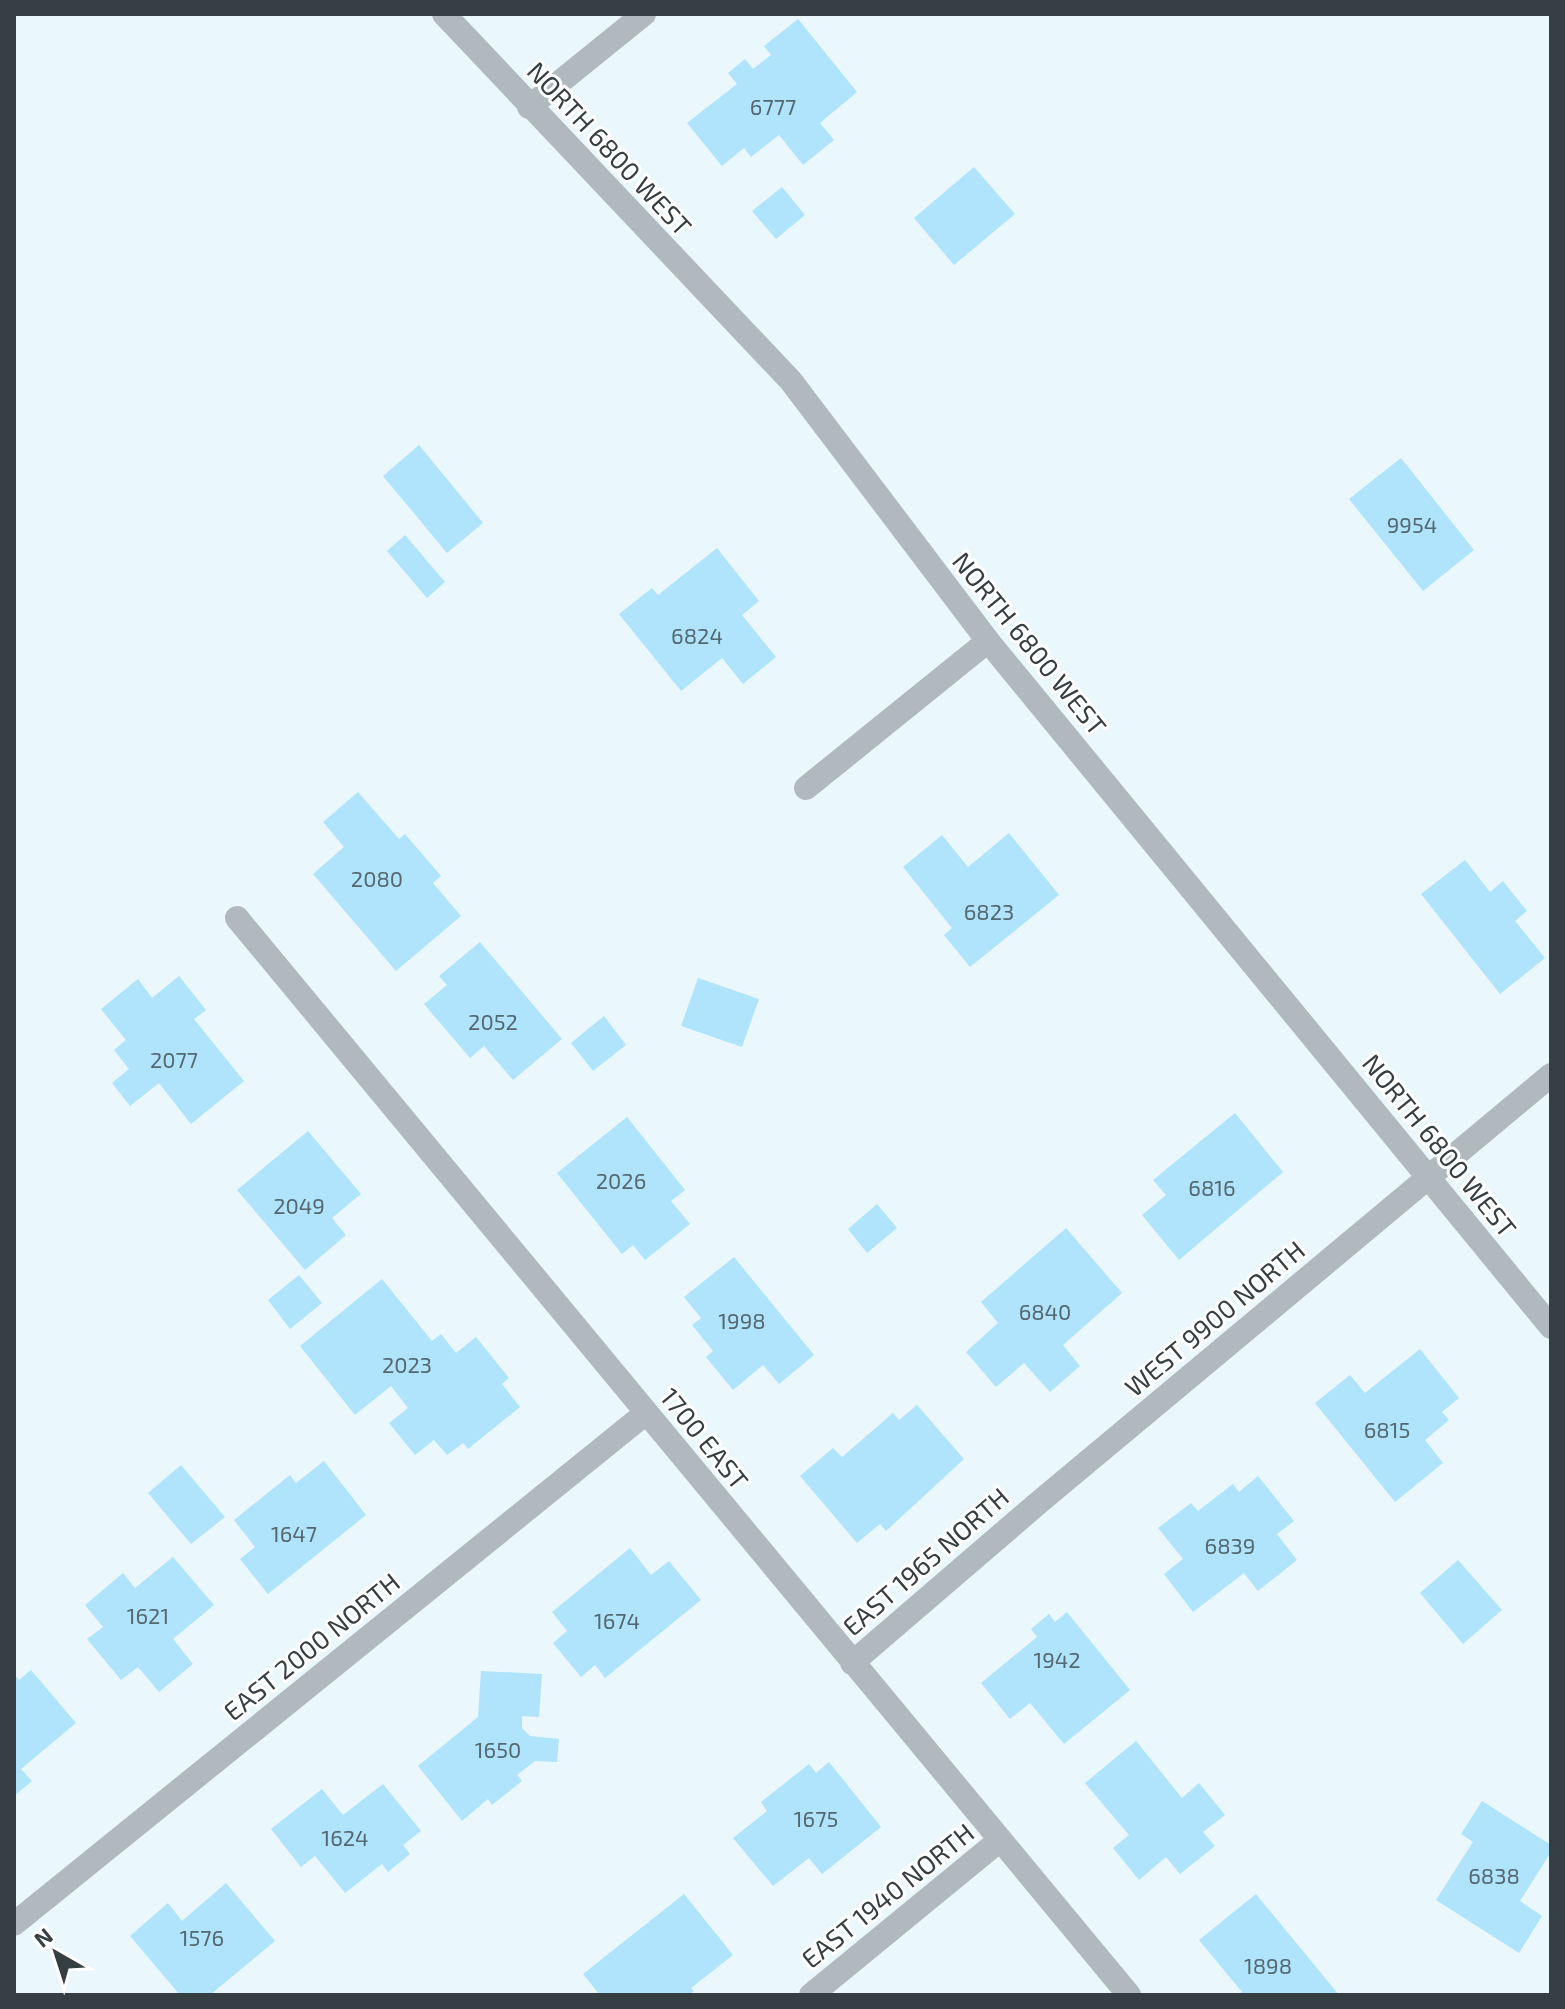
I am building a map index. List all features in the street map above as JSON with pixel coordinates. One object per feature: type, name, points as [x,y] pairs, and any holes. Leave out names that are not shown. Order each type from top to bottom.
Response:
[{"type":"street","name":"NORTH 6800 WEST","points":[[444,14],[791,381],[988,641],[1551,1327]]},
{"type":"street","points":[[529,107],[644,14]]},
{"type":"street","points":[[806,788],[988,641]]},
{"type":"street","name":"1700 EAST","points":[[237,918],[1129,1995]]},
{"type":"street","name":"WEST 9900 NORTH","points":[[1037,1504],[1551,1075]]},
{"type":"street","name":"EAST 2000 NORTH","points":[[14,1924],[646,1413]]},
{"type":"street","name":"EAST 1965 NORTH","points":[[852,1663],[1037,1504]]},
{"type":"street","name":"EAST 1940 NORTH","points":[[811,1995],[1000,1840]]},
{"type":"building","points":[[798,19],[857,92],[820,123],[834,140],[803,165],[779,135],[751,157],[744,148],[722,166],[687,123],[737,84],[728,73],[745,59],[753,69],[771,55],[764,46]]},
{"type":"building","points":[[974,167],[1015,214],[954,265],[914,218]]},
{"type":"building","points":[[782,187],[805,215],[776,239],[752,211]]},
{"type":"building","points":[[419,445],[483,523],[447,553],[383,476]]},
{"type":"building","points":[[1401,458],[1474,550],[1423,591],[1349,499]]},
{"type":"building","points":[[405,535],[445,582],[427,598],[387,551]]},
{"type":"building","points":[[717,548],[759,601],[742,615],[776,657],[743,684],[722,658],[681,691],[619,614],[652,588],[658,595]]},
{"type":"building","points":[[358,792],[399,839],[405,834],[441,876],[433,883],[461,916],[396,971],[313,874],[344,847],[323,822]]},
{"type":"building","points":[[1009,833],[1059,895],[970,967],[944,935],[952,928],[903,867],[942,835],[968,867]]},
{"type":"building","points":[[1465,860],[1490,892],[1503,881],[1527,911],[1515,921],[1545,958],[1500,994],[1421,894]]},
{"type":"building","points":[[480,942],[562,1039],[513,1080],[484,1046],[470,1058],[424,1004],[447,985],[439,976]]},
{"type":"building","points":[[179,976],[206,1010],[194,1019],[244,1081],[191,1124],[159,1083],[130,1106],[112,1083],[129,1069],[114,1050],[126,1040],[101,1009],[138,979],[152,998]]},
{"type":"building","points":[[698,978],[759,999],[742,1047],[681,1026]]},
{"type":"building","points":[[604,1016],[626,1045],[593,1071],[571,1043]]},
{"type":"building","points":[[1235,1113],[1283,1172],[1179,1260],[1142,1215],[1166,1195],[1153,1180]]},
{"type":"building","points":[[627,1117],[685,1190],[671,1201],[690,1224],[645,1260],[633,1245],[622,1254],[557,1173]]},
{"type":"building","points":[[308,1131],[361,1194],[332,1218],[346,1235],[305,1270],[237,1190]]},
{"type":"building","points":[[877,1204],[897,1228],[867,1253],[848,1229]]},
{"type":"building","points":[[1066,1228],[1122,1293],[1063,1345],[1080,1366],[1050,1392],[1024,1363],[996,1387],[966,1352],[998,1323],[981,1302]]},
{"type":"building","points":[[734,1257],[814,1355],[779,1384],[763,1365],[733,1390],[706,1357],[713,1351],[692,1325],[701,1318],[684,1297]]},
{"type":"building","points":[[299,1275],[322,1303],[290,1329],[268,1300]]},
{"type":"building","points":[[382,1279],[432,1341],[441,1334],[456,1353],[476,1337],[509,1378],[502,1384],[520,1407],[468,1449],[463,1443],[447,1455],[434,1440],[415,1455],[389,1423],[408,1408],[391,1386],[355,1415],[300,1346]]},
{"type":"building","points":[[1420,1349],[1459,1398],[1442,1412],[1449,1420],[1425,1440],[1443,1463],[1395,1502],[1315,1403],[1350,1375],[1365,1393]]},
{"type":"building","points":[[917,1405],[964,1459],[886,1531],[880,1524],[857,1543],[800,1476],[833,1448],[842,1457],[893,1413],[899,1420]]},
{"type":"building","points":[[324,1461],[366,1515],[268,1594],[240,1559],[255,1547],[234,1520],[290,1475],[296,1483]]},
{"type":"building","points":[[181,1465],[225,1517],[191,1544],[148,1493]]},
{"type":"building","points":[[1258,1476],[1294,1521],[1277,1534],[1297,1560],[1258,1591],[1244,1573],[1193,1612],[1164,1574],[1183,1559],[1158,1528],[1191,1503],[1198,1511],[1233,1484],[1239,1492]]},
{"type":"building","points":[[630,1548],[651,1575],[669,1561],[701,1600],[605,1678],[595,1665],[581,1677],[553,1643],[567,1631],[552,1612]]},
{"type":"building","points":[[173,1557],[214,1605],[173,1639],[193,1664],[159,1692],[138,1667],[121,1680],[87,1639],[103,1627],[85,1605],[123,1573],[135,1588]]},
{"type":"building","points":[[1458,1560],[1502,1610],[1463,1644],[1420,1593]]},
{"type":"building","points":[[1067,1612],[1130,1690],[1064,1744],[1030,1703],[1010,1719],[981,1683],[1037,1637],[1031,1629],[1049,1614],[1055,1622]]},
{"type":"building","points":[[31,1670],[76,1723],[21,1769],[32,1781],[14,1796],[14,1674],[19,1680]]},
{"type":"building","points":[[481,1671],[542,1674],[539,1717],[522,1716],[522,1728],[530,1736],[559,1739],[557,1762],[535,1761],[517,1775],[522,1781],[492,1805],[488,1799],[462,1821],[418,1766],[478,1717]]},
{"type":"building","points":[[1136,1741],[1182,1798],[1199,1783],[1225,1815],[1203,1832],[1215,1846],[1180,1874],[1166,1857],[1139,1880],[1113,1848],[1129,1835],[1085,1783]]},
{"type":"building","points":[[829,1762],[881,1827],[822,1874],[809,1858],[773,1886],[733,1838],[767,1811],[761,1802],[809,1764],[816,1773]]},
{"type":"building","points":[[383,1784],[421,1831],[403,1845],[410,1854],[388,1872],[382,1864],[345,1893],[315,1856],[301,1867],[271,1829],[322,1789],[343,1815]]},
{"type":"building","points":[[1482,1801],[1551,1845],[1551,1852],[1520,1901],[1542,1916],[1519,1953],[1436,1900],[1473,1842],[1461,1834]]},
{"type":"building","points":[[226,1883],[275,1941],[210,1995],[180,1995],[130,1936],[168,1903],[182,1921]]},
{"type":"building","points":[[684,1894],[733,1955],[691,1988],[694,1991],[689,1995],[600,1995],[583,1974]]},
{"type":"building","points":[[1256,1894],[1339,1995],[1237,1995],[1242,1992],[1199,1940]]}]
